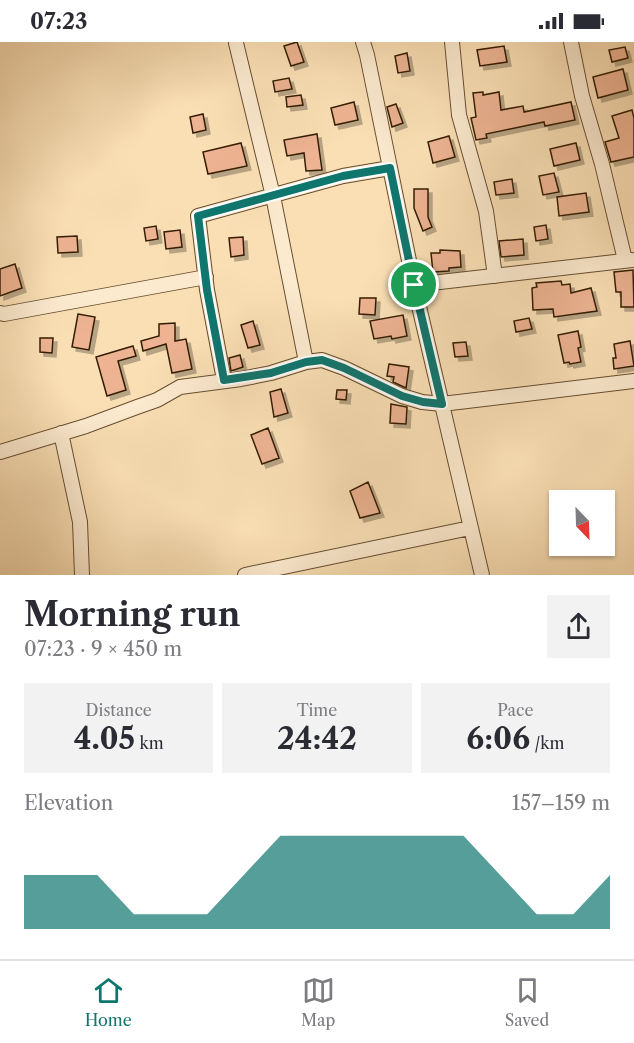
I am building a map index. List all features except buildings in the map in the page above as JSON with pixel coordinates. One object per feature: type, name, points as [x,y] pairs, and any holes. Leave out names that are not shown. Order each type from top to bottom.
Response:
[{"type":"street","points":[[363,42],[414,285],[482,575]]},
{"type":"street","points":[[452,42],[459,115],[486,211],[495,276]]},
{"type":"street","points":[[414,285],[630,260],[582,96],[571,42]]},
{"type":"street","points":[[236,43],[273,196],[306,362]]},
{"type":"street","points":[[224,380],[198,216],[343,176],[390,168]]},
{"type":"street","points":[[0,313],[206,277]]},
{"type":"street","points":[[0,453],[157,400],[180,387],[271,373],[306,362],[322,360],[402,396],[442,404],[634,381]]},
{"type":"street","points":[[61,433],[80,522],[82,575]]},
{"type":"street","points":[[245,575],[470,528]]},
{"type":"route","points":[[390,168],[414,285],[442,404],[402,396],[322,360],[306,362],[271,373],[224,380],[207,290],[198,216],[343,176],[390,168]]}]
